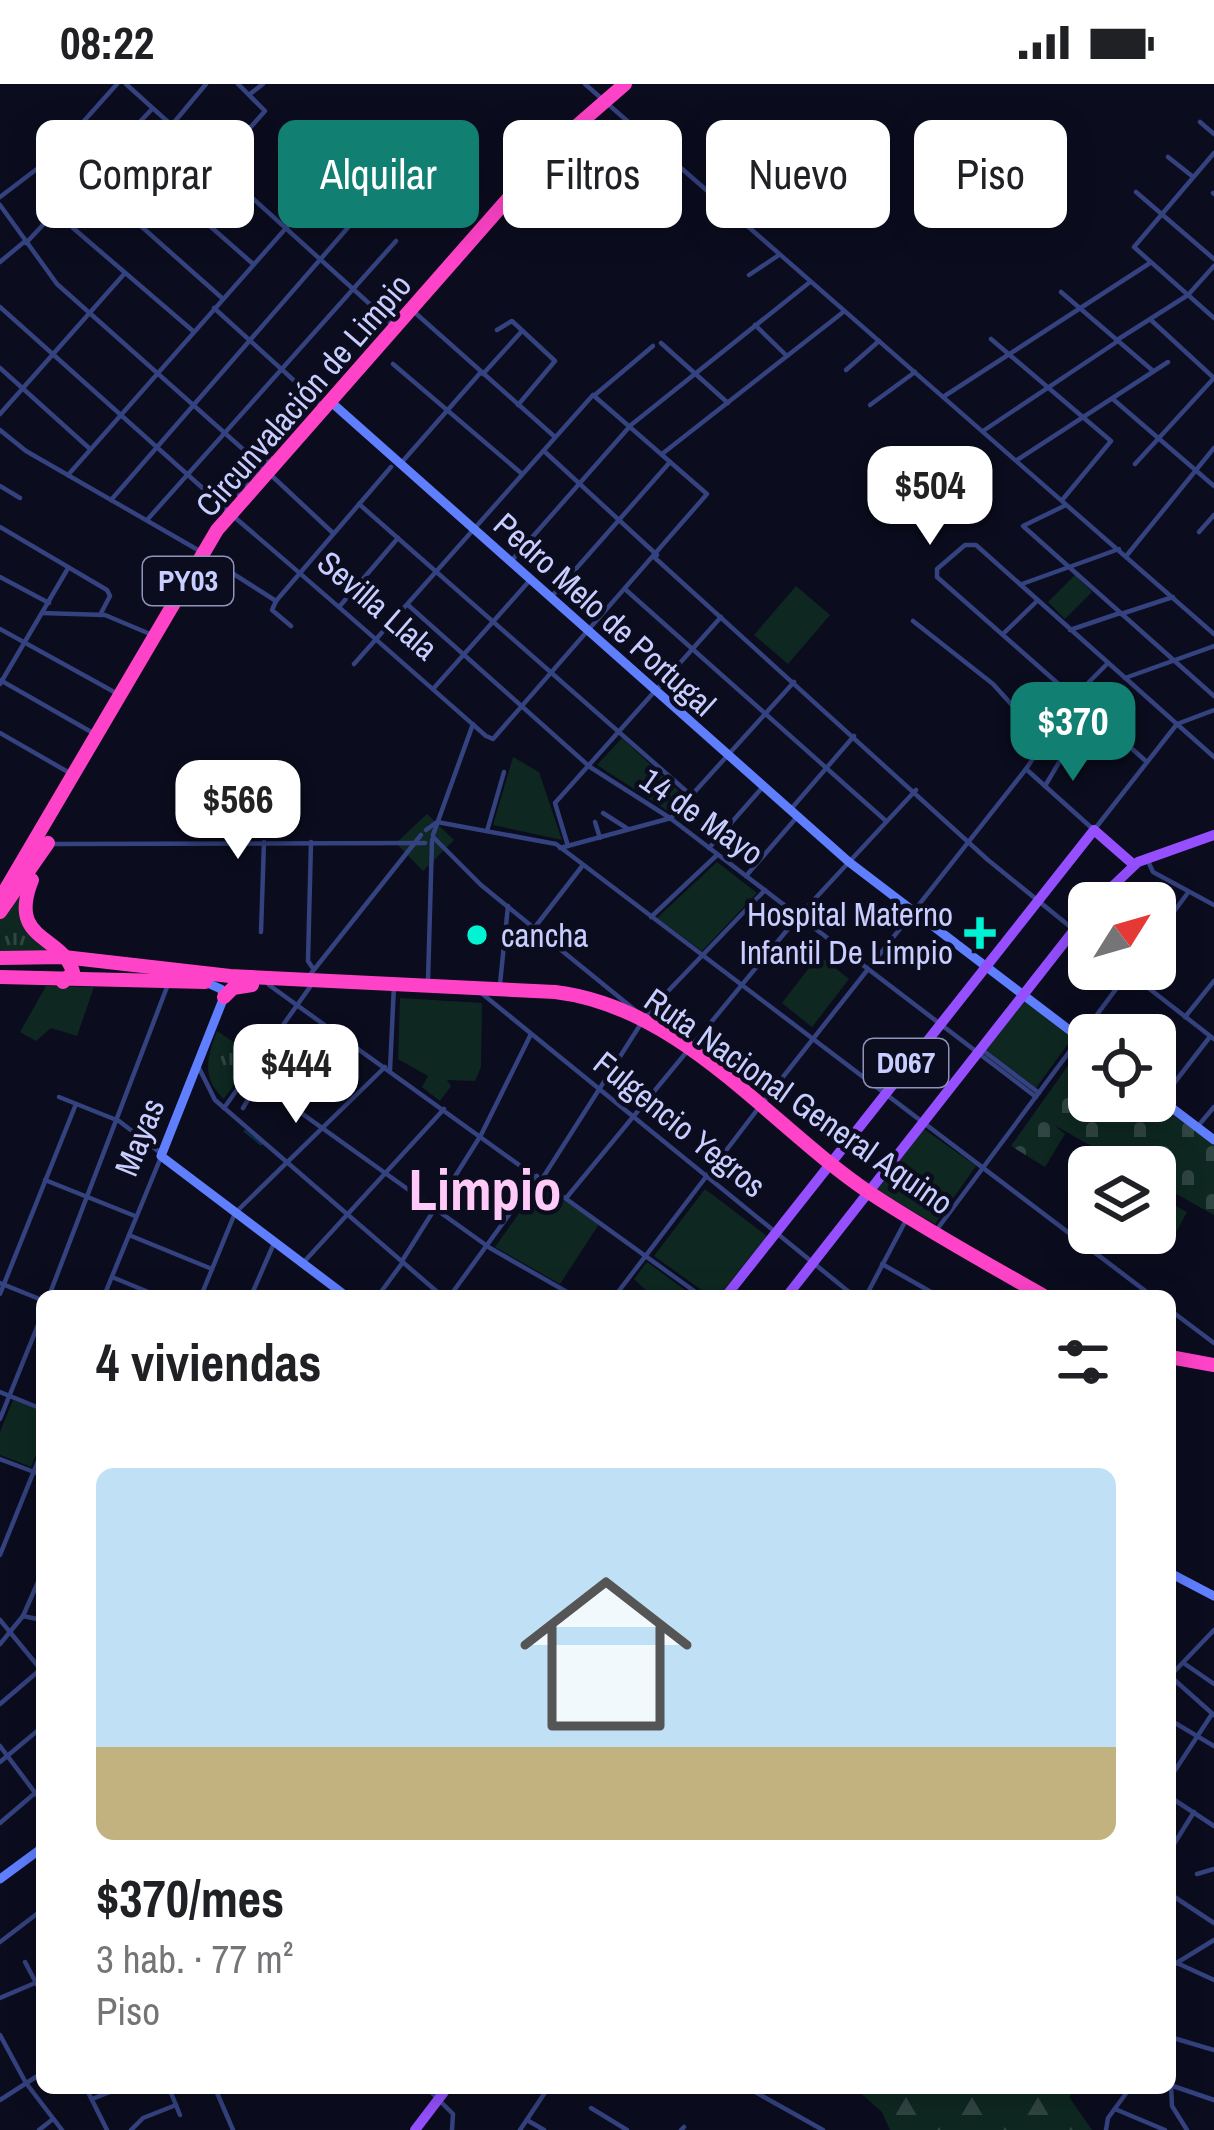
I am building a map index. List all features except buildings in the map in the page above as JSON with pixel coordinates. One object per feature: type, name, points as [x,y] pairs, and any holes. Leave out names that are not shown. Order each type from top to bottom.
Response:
[{"type":"highway","name":"Circunvalación de Limpio","points":[[43,843],[71,777],[200,553],[229,512],[398,328],[556,143],[625,84]]},
{"type":"highway","name":"PY03","points":[[0,912],[36,864],[43,843]]},
{"type":"highway","name":"PY03","points":[[0,899],[43,843]]},
{"type":"highway","points":[[36,864],[26,901],[28,920],[54,959],[73,972],[58,981],[43,972],[54,959]]},
{"type":"highway","name":"Ruta Nacional General Aquino","points":[[0,958],[54,959],[259,983],[314,974],[365,984],[607,995],[688,1049],[868,1192],[1032,1290]]},
{"type":"highway","points":[[33,980],[54,959]]},
{"type":"highway","name":"Ruta Nacional General Aquino","points":[[0,977],[169,982],[203,978]]},
{"type":"highway","points":[[203,978],[224,992],[259,983]]},
{"type":"highway","points":[[1176,1358],[1214,1366]]},
{"type":"main road","points":[[1094,830],[1134,865]]},
{"type":"main road","name":"D067","points":[[731,1290],[983,964],[1094,830]]},
{"type":"main road","points":[[1117,882],[1134,865],[1214,835]]},
{"type":"main road","name":"D067","points":[[792,1290],[1068,937]]},
{"type":"main road","points":[[415,2130],[443,2094]]},
{"type":"street","points":[[0,196],[50,159],[122,84],[164,120]]},
{"type":"street","points":[[176,120],[206,84]]},
{"type":"street","points":[[238,84],[266,111],[254,124]]},
{"type":"street","points":[[250,94],[263,84]]},
{"type":"street","points":[[585,84],[1212,629]]},
{"type":"street","points":[[142,120],[152,109]]},
{"type":"street","points":[[1200,122],[1214,134]]},
{"type":"street","points":[[1214,153],[1136,242],[1135,252],[1214,318]]},
{"type":"street","points":[[1168,157],[1193,177]]},
{"type":"street","points":[[982,431],[1187,296],[1214,262],[1136,193]]},
{"type":"street","points":[[254,200],[278,222]]},
{"type":"street","points":[[0,205],[25,242],[88,314],[333,532]]},
{"type":"street","points":[[0,262],[39,228]]},
{"type":"street","points":[[74,228],[193,332]]},
{"type":"street","points":[[143,228],[222,298]]},
{"type":"street","points":[[213,228],[252,262]]},
{"type":"street","points":[[68,475],[283,228]]},
{"type":"street","points":[[285,228],[398,328]]},
{"type":"street","points":[[111,500],[346,228]]},
{"type":"street","points":[[147,520],[396,241]]},
{"type":"street","points":[[749,274],[779,255]]},
{"type":"street","points":[[943,397],[1150,263]]},
{"type":"street","points":[[0,414],[124,273]]},
{"type":"street","points":[[510,563],[631,425],[810,282]]},
{"type":"street","points":[[1060,292],[1154,371]]},
{"type":"street","name":"Sevilla Llala","points":[[0,307],[473,724],[495,738],[523,707]]},
{"type":"street","points":[[213,308],[326,405]]},
{"type":"street","points":[[412,310],[555,437]]},
{"type":"street","points":[[662,454],[844,311]]},
{"type":"street","points":[[1136,464],[1214,378],[1150,319]]},
{"type":"street","points":[[497,330],[510,321],[555,362],[518,405]]},
{"type":"street","points":[[754,325],[788,356]]},
{"type":"street","points":[[291,626],[272,610],[276,601],[358,504],[522,331]]},
{"type":"street","points":[[991,339],[1112,443],[1065,502],[1025,520],[1023,526],[1214,696]]},
{"type":"street","points":[[846,370],[879,341]]},
{"type":"street","points":[[354,664],[555,437],[596,394],[657,344],[728,403]]},
{"type":"street","points":[[1017,460],[1168,362]]},
{"type":"street","points":[[393,364],[523,475]]},
{"type":"street","points":[[0,368],[88,448]]},
{"type":"street","points":[[870,405],[915,372]]},
{"type":"street","points":[[523,707],[706,501],[706,494],[596,394]]},
{"type":"street","points":[[1112,398],[1214,486]]},
{"type":"street","name":"Pedro Melo de Portugal","points":[[326,405],[848,861],[1068,1029]]},
{"type":"street","points":[[0,430],[68,475],[224,564],[276,601]]},
{"type":"street","points":[[1126,556],[1214,448]]},
{"type":"street","points":[[544,451],[968,842],[1068,926]]},
{"type":"street","points":[[550,598],[670,462]]},
{"type":"street","points":[[0,486],[20,498]]},
{"type":"street","points":[[358,504],[693,797]]},
{"type":"street","points":[[1199,532],[1214,515]]},
{"type":"street","points":[[326,525],[340,524]]},
{"type":"street","points":[[0,527],[108,591],[100,615]]},
{"type":"street","points":[[339,607],[398,538]]},
{"type":"street","points":[[1147,761],[937,577],[937,569],[973,544],[1214,757]]},
{"type":"street","points":[[1020,585],[1118,550]]},
{"type":"street","points":[[0,733],[71,777],[200,553]]},
{"type":"street","points":[[68,568],[0,682],[93,733]]},
{"type":"street","points":[[0,577],[49,602]]},
{"type":"street","points":[[433,689],[530,580]]},
{"type":"street","points":[[626,590],[886,821]]},
{"type":"street","points":[[1070,630],[1172,597]]},
{"type":"street","points":[[1003,634],[1037,601]]},
{"type":"street","name":"14 de Mayo","points":[[407,604],[589,766],[670,818],[1037,1095]]},
{"type":"street","points":[[42,613],[100,615],[150,634]]},
{"type":"street","points":[[721,617],[555,803],[564,847],[1144,1290]]},
{"type":"street","points":[[914,621],[993,684],[1022,716],[1050,733]]},
{"type":"street","points":[[0,629],[116,693]]},
{"type":"street","points":[[1125,678],[1214,646]]},
{"type":"street","points":[[620,1290],[1026,770],[1074,697],[1108,663]]},
{"type":"street","points":[[437,822],[564,847],[670,818],[794,682]]},
{"type":"street","points":[[1026,770],[1094,830],[1177,724],[1214,710]]},
{"type":"street","points":[[428,987],[428,837],[473,724]]},
{"type":"street","points":[[746,876],[795,814],[825,766],[854,735]]},
{"type":"street","points":[[1045,786],[1064,754]]},
{"type":"street","points":[[487,831],[504,772]]},
{"type":"street","points":[[710,848],[763,787]]},
{"type":"street","points":[[567,1197],[799,916],[916,790]]},
{"type":"street","points":[[603,813],[631,830]]},
{"type":"street","points":[[595,822],[601,838]]},
{"type":"street","points":[[43,843],[412,842],[428,837]]},
{"type":"street","points":[[428,837],[607,995]]},
{"type":"street","points":[[261,932],[264,842]]},
{"type":"street","points":[[311,842],[308,961],[314,974]]},
{"type":"street","points":[[224,1108],[314,974],[412,842]]},
{"type":"street","points":[[651,917],[718,855]]},
{"type":"street","points":[[1147,859],[1153,872],[1214,905]]},
{"type":"street","points":[[535,928],[583,865]]},
{"type":"street","points":[[451,1290],[601,1091],[644,1019],[765,890]]},
{"type":"street","points":[[1176,910],[1189,892]]},
{"type":"street","points":[[499,989],[508,906]]},
{"type":"street","points":[[1185,1016],[1214,981]]},
{"type":"street","points":[[49,1290],[169,982]]},
{"type":"street","points":[[259,983],[388,1069],[693,1290]]},
{"type":"street","points":[[203,1290],[235,1213],[388,1069],[394,986]]},
{"type":"street","name":"Fulgencio Yegros","points":[[476,988],[846,1290]]},
{"type":"street","points":[[1153,990],[1213,1038],[1176,1078]]},
{"type":"street","name":"Mayas","points":[[107,1290],[224,992]]},
{"type":"street","points":[[381,1290],[481,1136],[531,1034]]},
{"type":"street","points":[[934,1233],[1068,1059]]},
{"type":"street","points":[[198,1064],[206,1090],[224,1108],[438,1290]]},
{"type":"street","points":[[248,1075],[488,1246],[564,1290]]},
{"type":"street","points":[[243,1108],[258,1083]]},
{"type":"street","points":[[58,1097],[116,1120],[334,1290]]},
{"type":"street","points":[[0,1294],[76,1104]]},
{"type":"street","points":[[1197,1127],[1214,1107]]},
{"type":"street","points":[[301,1264],[444,1109]]},
{"type":"street","points":[[1176,1111],[1214,1140]]},
{"type":"street","points":[[45,1180],[136,1217]]},
{"type":"street","points":[[869,1290],[908,1217]]},
{"type":"street","points":[[129,1235],[212,1269]]},
{"type":"street","points":[[254,1290],[274,1243]]},
{"type":"street","points":[[882,1264],[928,1290]]},
{"type":"street","points":[[112,1277],[143,1290]]},
{"type":"street","points":[[2,1284],[36,1295]]},
{"type":"street","points":[[1176,1314],[1214,1343]]},
{"type":"street","points":[[0,1419],[36,1330]]},
{"type":"street","points":[[0,1392],[36,1407]]},
{"type":"street","points":[[0,1459],[34,1472]]},
{"type":"street","points":[[0,1555],[36,1466]]},
{"type":"street","points":[[1176,1578],[1214,1596]]},
{"type":"street","points":[[0,1644],[12,1634],[36,1586]]},
{"type":"street","points":[[22,1616],[36,1619]]},
{"type":"street","points":[[0,1620],[36,1663]]},
{"type":"street","points":[[1176,1671],[1214,1630]]},
{"type":"street","points":[[1185,1664],[1214,1684]]},
{"type":"street","points":[[0,1704],[36,1675]]},
{"type":"street","points":[[1176,1681],[1213,1714],[1176,1769]]},
{"type":"street","points":[[1176,1724],[1214,1746]]},
{"type":"street","points":[[0,1762],[36,1732]]},
{"type":"street","points":[[0,1746],[35,1793],[0,1822]]},
{"type":"street","points":[[1176,1801],[1214,1826]]},
{"type":"street","points":[[1176,1841],[1194,1812]]},
{"type":"street","points":[[0,1879],[36,1852]]},
{"type":"street","points":[[1197,1874],[1214,1869]]},
{"type":"street","points":[[1176,1898],[1214,1923]]},
{"type":"street","points":[[0,1942],[36,1915]]},
{"type":"street","points":[[1176,1963],[1214,1940]]},
{"type":"street","points":[[25,1962],[36,1977]]},
{"type":"street","points":[[1176,1966],[1214,1980]]},
{"type":"street","points":[[0,1998],[36,1982]]},
{"type":"street","points":[[0,2035],[26,2082],[62,2130]]},
{"type":"street","points":[[1176,2039],[1214,2050]]},
{"type":"street","points":[[0,2058],[11,2056]]},
{"type":"street","points":[[0,2101],[36,2076]]},
{"type":"street","points":[[1176,2087],[1214,2100]]},
{"type":"street","points":[[89,2094],[106,2130]]},
{"type":"street","points":[[92,2099],[104,2094]]},
{"type":"street","points":[[171,2094],[180,2115]]},
{"type":"street","points":[[217,2094],[233,2130]]},
{"type":"street","points":[[443,2094],[453,2114],[452,2130]]},
{"type":"street","points":[[520,2130],[544,2094]]},
{"type":"street","points":[[758,2094],[821,2130]]},
{"type":"street","points":[[1106,2130],[1126,2094]]},
{"type":"street","points":[[1171,2094],[1172,2105],[1187,2130]]},
{"type":"street","points":[[131,2130],[143,2118],[176,2105]]},
{"type":"street","points":[[591,2108],[627,2130]]},
{"type":"street","points":[[1115,2109],[1165,2130]]},
{"type":"street","points":[[39,2130],[52,2119]]},
{"type":"street","points":[[527,2120],[544,2130]]},
{"type":"green space","points":[[1075,575],[1092,592],[1065,619],[1048,602]]},
{"type":"green space","points":[[796,586],[830,615],[788,664],[754,635]]},
{"type":"green space","points":[[622,738],[684,796],[668,811],[597,765]]},
{"type":"green space","points":[[513,757],[539,772],[562,840],[493,825]]},
{"type":"green space","points":[[427,814],[454,840],[423,871],[396,843]]},
{"type":"green space","points":[[717,862],[757,893],[702,951],[657,918]]},
{"type":"green space","points":[[22,894],[51,951],[0,955],[0,916]]},
{"type":"green space","points":[[819,955],[849,979],[812,1027],[782,1003]]},
{"type":"green space","points":[[46,986],[94,987],[77,1036],[51,1028],[36,1041],[20,1032]]},
{"type":"green space","points":[[400,998],[482,1003],[481,1067],[475,1081],[447,1080],[451,1086],[440,1101],[422,1087],[428,1076],[398,1059]]},
{"type":"green space","points":[[1024,1001],[1068,1033],[1068,1044],[1036,1088],[986,1050]]},
{"type":"green space","points":[[217,1031],[254,1056],[224,1099],[208,1067]]},
{"type":"green space","points":[[1068,1066],[1068,1122],[1176,1122],[1176,1117],[1214,1145],[1214,1215],[1176,1194],[1176,1146],[1092,1146],[1054,1125],[1065,1134],[1045,1167],[1011,1146]]},
{"type":"green space","points":[[924,1129],[976,1166],[935,1224],[876,1190]]},
{"type":"green space","points":[[540,1184],[599,1224],[560,1284],[495,1247]]},
{"type":"green space","points":[[705,1189],[767,1236],[724,1290],[702,1290],[654,1256]]},
{"type":"green space","points":[[1176,1206],[1187,1212],[1176,1232]]},
{"type":"green space","points":[[647,1262],[685,1290],[646,1290],[634,1279]]},
{"type":"green space","points":[[13,1400],[36,1409],[36,1454],[31,1467],[0,1455],[0,1432]]},
{"type":"green space","points":[[862,2094],[1071,2094],[1092,2130],[890,2130],[882,2112]]},
{"type":"waterway","points":[[245,1131],[261,1144]]},
{"type":"place","name":"Hospital Materno Infantil De Limpio","points":[[980,933]]},
{"type":"place","name":"cancha","points":[[477,935]]},
{"type":"district","name":"Limpio","points":[[485,1190]]}]
